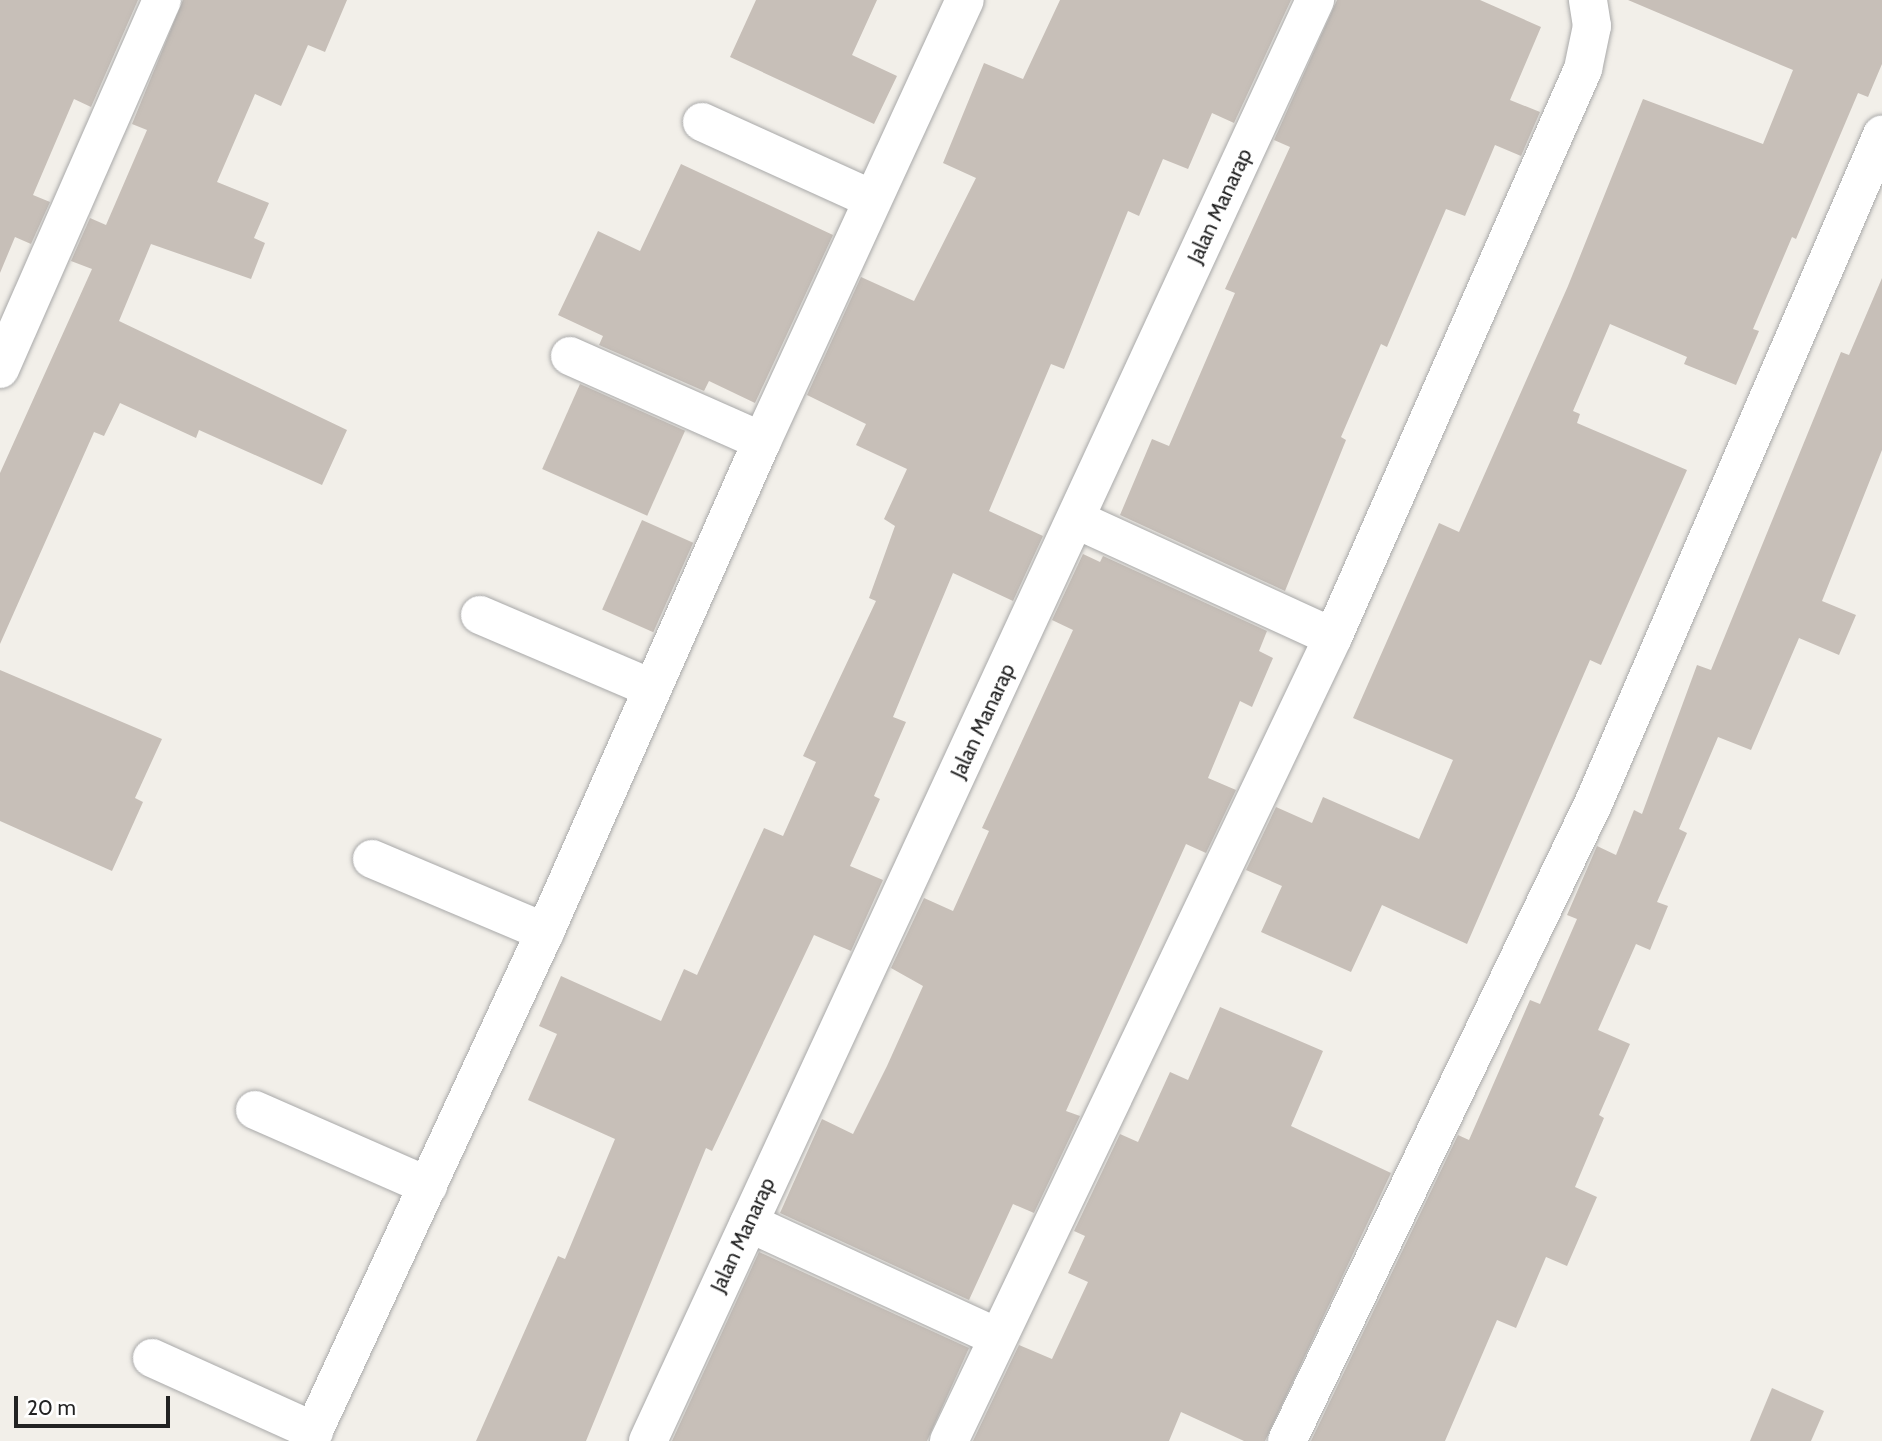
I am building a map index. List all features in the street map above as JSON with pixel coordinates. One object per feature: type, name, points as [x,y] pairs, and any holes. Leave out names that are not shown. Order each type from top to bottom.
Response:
[{"type":"street","points":[[0,369],[162,0]]},
{"type":"street","points":[[152,1358],[311,1436],[545,932],[762,441],[965,0]]},
{"type":"street","name":"Jalan Manarap","points":[[648,1441],[1077,520],[1315,0]]},
{"type":"street","points":[[949,1441],[1333,637],[1583,69],[1592,26],[1588,0]]},
{"type":"street","points":[[702,122],[872,199]]},
{"type":"street","points":[[1287,1441],[1594,802],[1882,135]]},
{"type":"street","points":[[570,356],[762,441]]},
{"type":"street","points":[[1077,520],[1333,637]]},
{"type":"street","points":[[480,615],[651,688]]},
{"type":"street","points":[[372,859],[545,932]]},
{"type":"street","points":[[255,1110],[428,1186]]},
{"type":"street","points":[[749,1223],[997,1337]]},
{"type":"building","points":[[0,0],[138,0],[91,107],[74,99],[33,195],[50,202],[31,244],[15,237],[0,273]]},
{"type":"building","points":[[183,0],[347,0],[325,52],[308,45],[281,106],[255,94],[217,182],[269,203],[254,238],[265,243],[251,279],[151,244],[119,321],[347,430],[322,485],[199,430],[196,438],[120,403],[104,436],[94,432],[0,644],[0,473],[92,269],[71,261],[90,218],[106,225],[147,130],[132,124]]},
{"type":"building","points":[[756,0],[877,0],[852,55],[897,76],[874,124],[730,57]]},
{"type":"building","points":[[1060,0],[1291,0],[1234,123],[1212,113],[1188,169],[1163,159],[1139,216],[1128,211],[1064,369],[1051,364],[989,511],[1043,536],[1013,601],[953,573],[893,717],[906,722],[874,796],[880,799],[850,866],[883,880],[851,951],[814,935],[712,1151],[706,1148],[586,1441],[476,1441],[558,1256],[565,1259],[615,1139],[528,1100],[557,1034],[539,1026],[561,976],[661,1021],[684,969],[697,975],[764,828],[783,836],[816,762],[803,756],[876,601],[869,598],[895,526],[884,519],[907,469],[856,445],[866,424],[807,395],[861,277],[914,301],[976,178],[943,163],[984,63],[1023,79]]},
{"type":"building","points":[[1337,0],[1480,0],[1541,27],[1510,100],[1540,112],[1521,156],[1495,145],[1465,216],[1446,209],[1387,347],[1381,344],[1341,437],[1346,440],[1285,591],[1120,515],[1152,439],[1169,446],[1235,293],[1225,289],[1290,147],[1274,140]]},
{"type":"building","points":[[1628,0],[1882,0],[1882,64],[1868,97],[1858,93],[1796,239],[1792,237],[1753,329],[1759,331],[1736,385],[1684,364],[1687,357],[1610,324],[1573,411],[1580,414],[1577,423],[1687,470],[1601,665],[1590,660],[1467,944],[1382,905],[1351,972],[1261,932],[1282,886],[1246,870],[1276,807],[1312,823],[1323,797],[1419,839],[1453,760],[1353,718],[1439,523],[1459,532],[1568,286],[1643,99],[1763,144],[1793,70]]},
{"type":"building","points":[[681,164],[833,235],[755,403],[709,381],[704,391],[599,345],[603,336],[558,315],[598,231],[640,251]]},
{"type":"building","points":[[1882,278],[1882,450],[1822,601],[1856,615],[1839,655],[1799,638],[1751,750],[1718,737],[1679,829],[1687,833],[1657,902],[1668,906],[1650,950],[1636,944],[1598,1030],[1630,1044],[1599,1115],[1604,1118],[1575,1187],[1597,1197],[1567,1266],[1546,1257],[1516,1328],[1497,1320],[1445,1441],[1311,1441],[1458,1135],[1469,1140],[1530,1000],[1540,1004],[1577,919],[1567,915],[1597,846],[1616,855],[1634,810],[1642,814],[1697,665],[1711,670],[1841,352],[1849,355]]},
{"type":"building","points":[[580,384],[685,431],[647,516],[542,469]]},
{"type":"building","points":[[642,520],[693,543],[653,632],[602,610]]},
{"type":"building","points":[[1083,554],[1100,562],[1103,556],[1267,631],[1259,651],[1273,658],[1252,707],[1240,701],[1208,778],[1236,790],[1206,853],[1186,844],[1066,1111],[1080,1116],[1034,1213],[1013,1204],[969,1300],[780,1213],[822,1119],[853,1134],[887,1066],[923,986],[891,968],[924,898],[953,911],[989,831],[982,828],[1073,630],[1052,620]]},
{"type":"building","points":[[0,670],[162,739],[135,798],[143,802],[112,871],[0,821]]},
{"type":"building","points":[[1220,1007],[1323,1051],[1291,1126],[1391,1173],[1265,1441],[1244,1441],[1181,1412],[1169,1441],[973,1441],[1019,1345],[1052,1359],[1088,1282],[1068,1273],[1085,1236],[1074,1231],[1120,1134],[1138,1142],[1170,1072],[1188,1080]]},
{"type":"building","points":[[759,1252],[969,1348],[927,1441],[672,1441]]},
{"type":"building","points":[[1772,1388],[1824,1411],[1811,1441],[1750,1441]]}]
